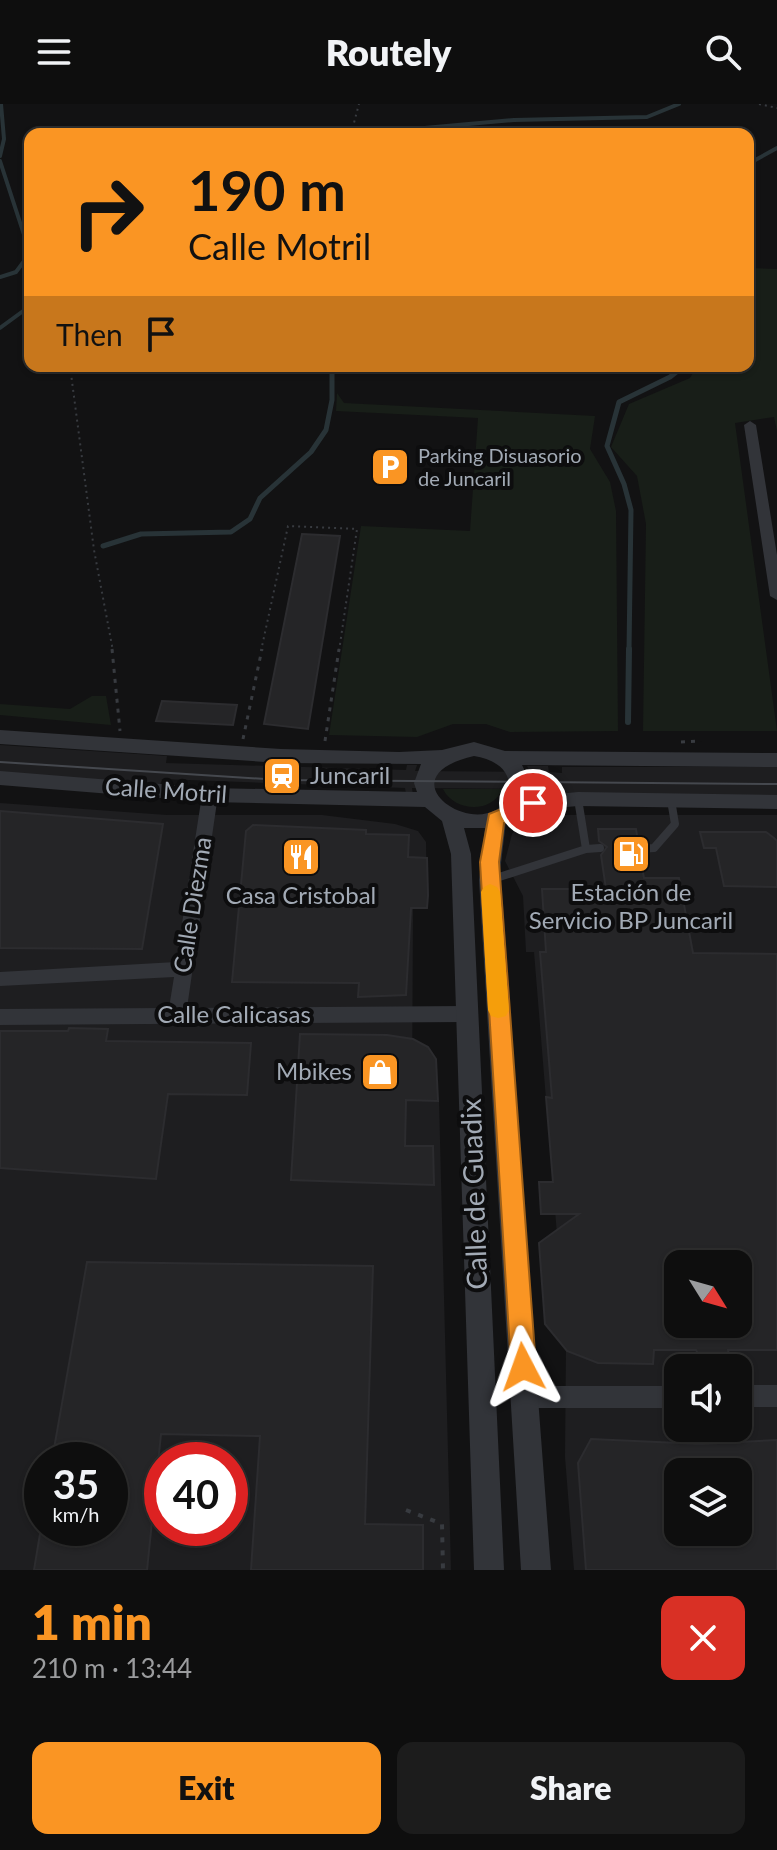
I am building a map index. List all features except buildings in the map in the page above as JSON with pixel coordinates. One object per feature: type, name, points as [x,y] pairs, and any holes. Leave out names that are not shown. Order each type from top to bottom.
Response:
[{"type":"street","points":[[750,425],[777,596]]},
{"type":"street","name":"Calle Motril","points":[[0,737],[281,756],[399,759],[441,756]]},
{"type":"street","points":[[777,760],[524,761],[474,749],[441,756],[423,778],[427,800],[451,818],[478,822],[533,803],[578,799],[777,802]]},
{"type":"street","points":[[503,814],[520,798],[521,780],[515,768],[504,758]]},
{"type":"street","name":"Calle Motril","points":[[0,778],[210,795],[427,800]]},
{"type":"street","name":"Calle Diezma","points":[[177,1015],[210,795]]},
{"type":"street","name":"Calle de Guadix","points":[[503,814],[489,880],[536,1570]]},
{"type":"street","name":"Calle de Guadix","points":[[451,818],[461,854],[489,1570]]},
{"type":"street","name":"Calle Calicasas","points":[[0,979],[183,969]]},
{"type":"street","name":"Calle Calicasas","points":[[0,1017],[467,1014]]},
{"type":"street","points":[[752,1396],[777,1396]]},
{"type":"street","points":[[526,1397],[664,1397]]},
{"type":"lane","points":[[578,799],[586,849]]},
{"type":"lane","points":[[639,849],[654,848],[675,824],[671,800]]},
{"type":"lane","points":[[489,880],[586,849],[600,848]]},
{"type":"path","points":[[353,128],[359,104]]},
{"type":"path","points":[[759,104],[777,108]]},
{"type":"path","name":"Calle Motril","points":[[71,372],[94,550],[114,658],[119,746]]},
{"type":"path","points":[[242,746],[288,526],[357,529],[323,748]]},
{"type":"path","points":[[406,1510],[442,1524],[443,1570]]},
{"type":"shaded area","points":[[754,268],[777,269],[777,431],[774,417],[735,423],[777,731],[643,731],[646,524],[637,476],[611,447],[629,404],[690,378],[694,372],[754,372]]},
{"type":"shaded area","points":[[337,393],[344,403],[595,416],[590,449],[610,482],[616,511],[618,731],[510,732],[486,724],[453,724],[417,737],[329,735],[361,526],[470,531],[478,418],[336,411]]},
{"type":"shaded area","points":[[92,696],[106,696],[111,725],[0,715],[0,704],[70,709]]},
{"type":"shaded area","points":[[0,745],[167,756],[166,763],[406,770],[407,765],[417,765],[415,771],[530,772],[527,766],[548,766],[549,772],[562,773],[562,767],[777,767],[777,795],[565,795],[564,789],[551,789],[551,794],[534,794],[533,789],[412,788],[413,795],[406,794],[405,788],[162,779],[160,785],[0,774]]},
{"type":"shaded area","points":[[443,789],[502,789],[491,803],[473,807],[456,802]]},
{"type":"shaded area","points":[[0,803],[167,815],[322,815],[395,824],[418,831],[426,842],[427,908],[413,909],[412,1100],[439,1101],[451,1570],[0,1570]]},
{"type":"shaded area","points":[[524,815],[777,815],[777,1570],[574,1570],[565,1457],[566,1345],[534,952],[526,952],[523,896],[505,861],[512,834]]},
{"type":"waterway","points":[[0,156],[4,139],[1,104]]},
{"type":"waterway","points":[[425,128],[514,120],[647,117],[679,104]]},
{"type":"waterway","points":[[754,161],[777,148]]},
{"type":"waterway","points":[[0,161],[24,235]]},
{"type":"waterway","points":[[0,277],[16,272],[24,261]]},
{"type":"waterway","points":[[0,328],[24,310]]},
{"type":"waterway","points":[[103,546],[141,534],[231,532],[250,519],[260,498],[311,452],[326,430],[332,400],[332,372]]},
{"type":"waterway","points":[[629,651],[631,510],[624,484],[607,446],[619,402],[676,372]]},
{"type":"waterway","points":[[628,722],[629,649]]},
{"type":"tram line","points":[[0,762],[281,780],[777,784]]},
{"type":"slow traffic","points":[[490,892],[498,1010]]},
{"type":"place","name":"Parking Disuasorio de Juncaril","points":[[390,467]]},
{"type":"place","name":"Juncaril","points":[[282,776]]},
{"type":"place","name":"Estación de Servicio BP Juncaril","points":[[631,854]]},
{"type":"place","name":"Casa Cristobal","points":[[301,857]]},
{"type":"place","name":"Mbikes","points":[[380,1072]]},
{"type":"route","points":[[523,1367],[489,880],[496,819],[533,803]]}]
